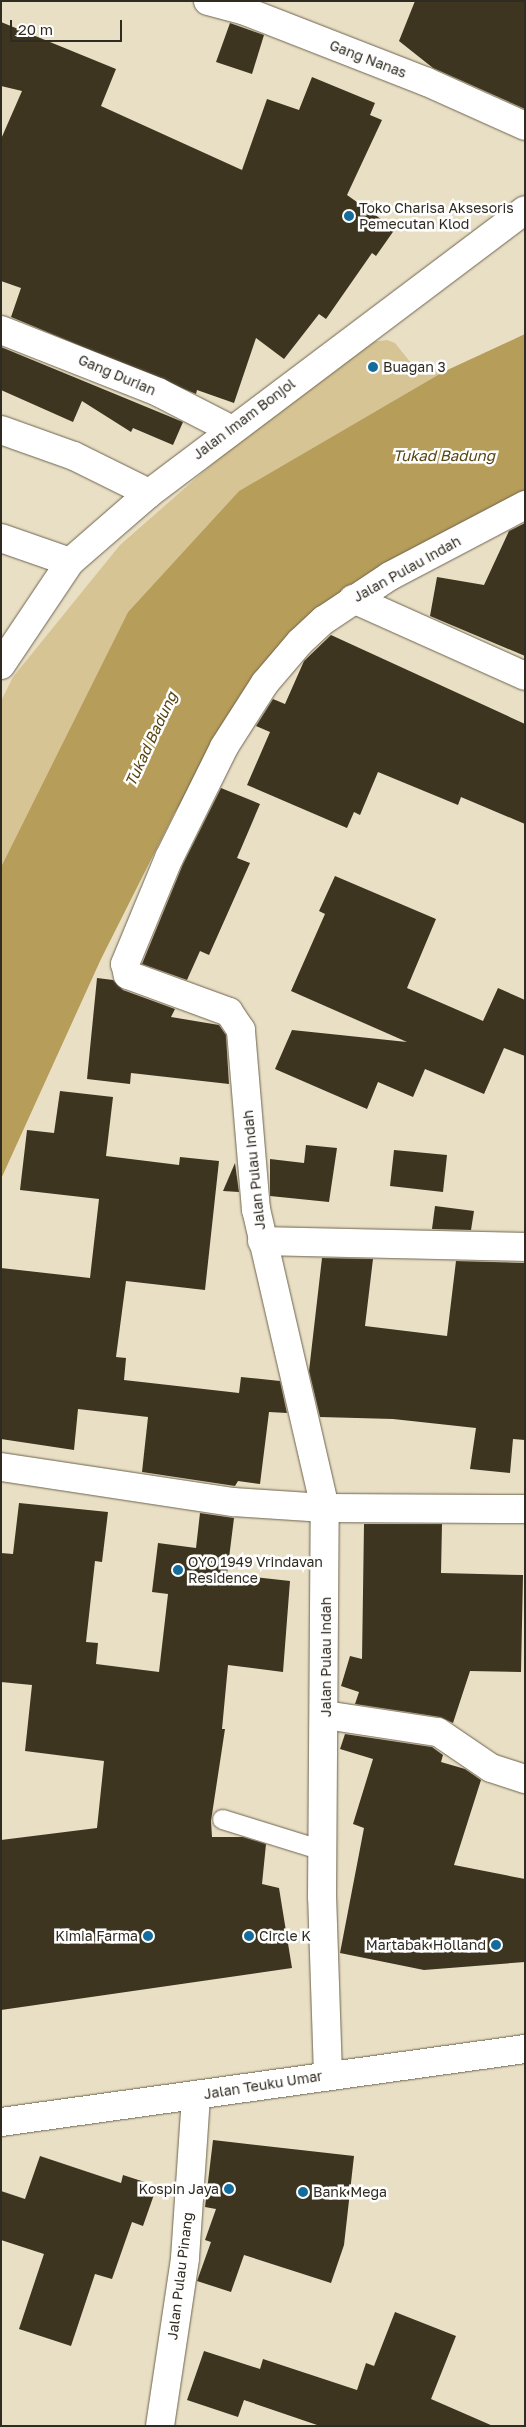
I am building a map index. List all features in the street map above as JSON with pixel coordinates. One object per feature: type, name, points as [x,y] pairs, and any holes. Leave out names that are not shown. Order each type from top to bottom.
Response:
[{"type":"main road","name":"Gang Nanas","points":[[208,1],[246,11],[427,82],[525,126]]},
{"type":"main road","name":"Jalan Imam Bonjol","points":[[1,665],[70,562],[149,493],[230,428],[525,210]]},
{"type":"main road","name":"Gang Durian","points":[[1,330],[158,392],[230,428]]},
{"type":"main road","points":[[1,430],[74,456],[149,493]]},
{"type":"main road","name":"Jalan Pulau Indah","points":[[328,2075],[322,1850],[325,1715],[325,1508],[262,1241],[241,1030],[237,1020],[211,1003],[128,975],[125,964],[169,858],[224,747],[265,683],[300,642],[353,599],[525,505]]},
{"type":"main road","points":[[1,538],[70,562]]},
{"type":"main road","points":[[353,599],[525,676]]},
{"type":"main road","points":[[262,1241],[525,1247]]},
{"type":"main road","points":[[1,1467],[233,1502],[325,1508],[525,1509]]},
{"type":"main road","points":[[325,1715],[438,1732],[491,1768],[525,1779]]},
{"type":"main road","name":"Jalan Teuku Umar","points":[[1,2122],[525,2049]]},
{"type":"main road","name":"Jalan Pulau Pinang","points":[[160,2426],[185,2258],[196,2095]]},
{"type":"lane","points":[[222,1819],[322,1850]]},
{"type":"shaded area","points":[[387,340],[395,343],[411,363],[423,361],[443,372],[239,491],[128,612],[1,867],[1,701],[13,677],[120,545],[292,394],[371,342]]},
{"type":"water","name":"Tukad Badung","points":[[525,334],[525,497],[474,524],[384,563],[308,628],[257,683],[175,812],[101,959],[1,1179],[1,867],[128,612],[239,491],[443,372]]},
{"type":"building","points":[[415,1],[525,1],[525,109],[433,68],[399,41]]},
{"type":"building","points":[[1,22],[116,69],[101,106],[242,170],[267,99],[299,110],[312,77],[375,103],[370,115],[382,120],[347,195],[395,229],[376,256],[372,253],[326,319],[319,314],[284,359],[256,338],[234,403],[197,390],[196,394],[11,317],[21,288],[1,281],[1,139],[22,91],[1,86]]},
{"type":"building","points":[[230,23],[264,35],[252,74],[216,62]]},
{"type":"building","points":[[1,347],[183,422],[173,445],[133,428],[131,432],[82,401],[73,422],[1,390]]},
{"type":"building","points":[[525,523],[525,656],[430,616],[437,577],[484,585],[509,531]]},
{"type":"building","points":[[331,635],[525,724],[525,824],[461,797],[458,805],[378,772],[360,815],[354,812],[347,828],[247,785],[270,732],[256,726],[273,699],[285,704],[304,661]]},
{"type":"building","points":[[221,788],[260,804],[237,858],[250,863],[209,955],[200,951],[187,980],[142,964],[183,864]]},
{"type":"building","points":[[335,876],[436,919],[407,988],[483,1021],[498,988],[525,1000],[525,1056],[504,1048],[484,1094],[425,1069],[413,1097],[378,1082],[367,1109],[275,1069],[292,1030],[407,1042],[291,991],[325,914],[319,911]]},
{"type":"building","points":[[97,978],[113,980],[123,990],[175,1009],[171,1017],[219,1025],[226,1035],[229,1084],[131,1073],[130,1084],[87,1079]]},
{"type":"building","points":[[60,1091],[113,1097],[106,1156],[179,1165],[180,1157],[219,1161],[205,1290],[126,1281],[116,1357],[126,1358],[124,1380],[239,1393],[241,1377],[280,1381],[287,1413],[269,1412],[260,1484],[238,1481],[235,1486],[142,1472],[148,1417],[78,1409],[74,1450],[1,1439],[1,1268],[90,1278],[99,1199],[20,1190],[27,1130],[54,1133]]},
{"type":"building","points":[[306,1145],[337,1148],[329,1202],[270,1196],[270,1159],[304,1163]]},
{"type":"building","points":[[394,1150],[447,1155],[443,1192],[390,1186]]},
{"type":"building","points":[[235,1163],[239,1192],[223,1191]]},
{"type":"building","points":[[435,1206],[474,1211],[471,1230],[432,1229]]},
{"type":"building","points":[[322,1258],[373,1259],[365,1326],[447,1336],[456,1261],[525,1263],[525,1440],[513,1439],[510,1473],[470,1469],[476,1428],[393,1419],[320,1417],[309,1371]]},
{"type":"building","points":[[19,1503],[108,1512],[102,1562],[95,1561],[86,1642],[98,1643],[96,1664],[159,1672],[168,1594],[152,1592],[158,1543],[196,1548],[200,1513],[234,1518],[227,1574],[290,1581],[283,1672],[228,1665],[222,1729],[225,1729],[211,1821],[212,1837],[243,1837],[266,1844],[262,1884],[279,1888],[292,1968],[1,2010],[1,1840],[97,1828],[104,1761],[25,1751],[32,1685],[1,1682],[1,1553],[13,1554]]},
{"type":"building","points":[[364,1524],[442,1524],[441,1573],[523,1575],[521,1672],[470,1671],[453,1723],[440,1717],[355,1704],[359,1692],[341,1686],[350,1656],[362,1659]]},
{"type":"building","points":[[345,1734],[432,1747],[443,1755],[441,1762],[465,1769],[481,1780],[454,1865],[525,1879],[525,1962],[424,1970],[340,1953],[364,1828],[353,1824],[373,1759],[340,1749]]},
{"type":"building","points":[[213,2140],[354,2156],[344,2245],[331,2283],[244,2255],[231,2292],[197,2281],[211,2242],[205,2240],[216,2209],[205,2207]]},
{"type":"building","points":[[40,2156],[121,2183],[123,2175],[157,2186],[143,2226],[132,2222],[112,2279],[95,2274],[71,2346],[19,2329],[44,2254],[1,2240],[1,2191],[25,2199]]},
{"type":"building","points":[[395,2312],[456,2336],[431,2399],[493,2426],[320,2426],[244,2400],[238,2417],[187,2400],[204,2351],[260,2369],[263,2359],[357,2390],[366,2363],[374,2366]]},
{"type":"place","name":"Toko Charisa Aksesoris Pemecutan Klod","points":[[349,216]]},
{"type":"place","name":"Buagan 3","points":[[373,367]]},
{"type":"place","name":"OYO 1949 Vrindavan Residence","points":[[178,1570]]},
{"type":"place","name":"Kimia Farma","points":[[148,1936]]},
{"type":"place","name":"Circle K","points":[[249,1936]]},
{"type":"place","name":"Martabak Holland","points":[[496,1945]]},
{"type":"place","name":"Kospin Jaya","points":[[229,2189]]},
{"type":"place","name":"Bank Mega","points":[[303,2192]]}]
